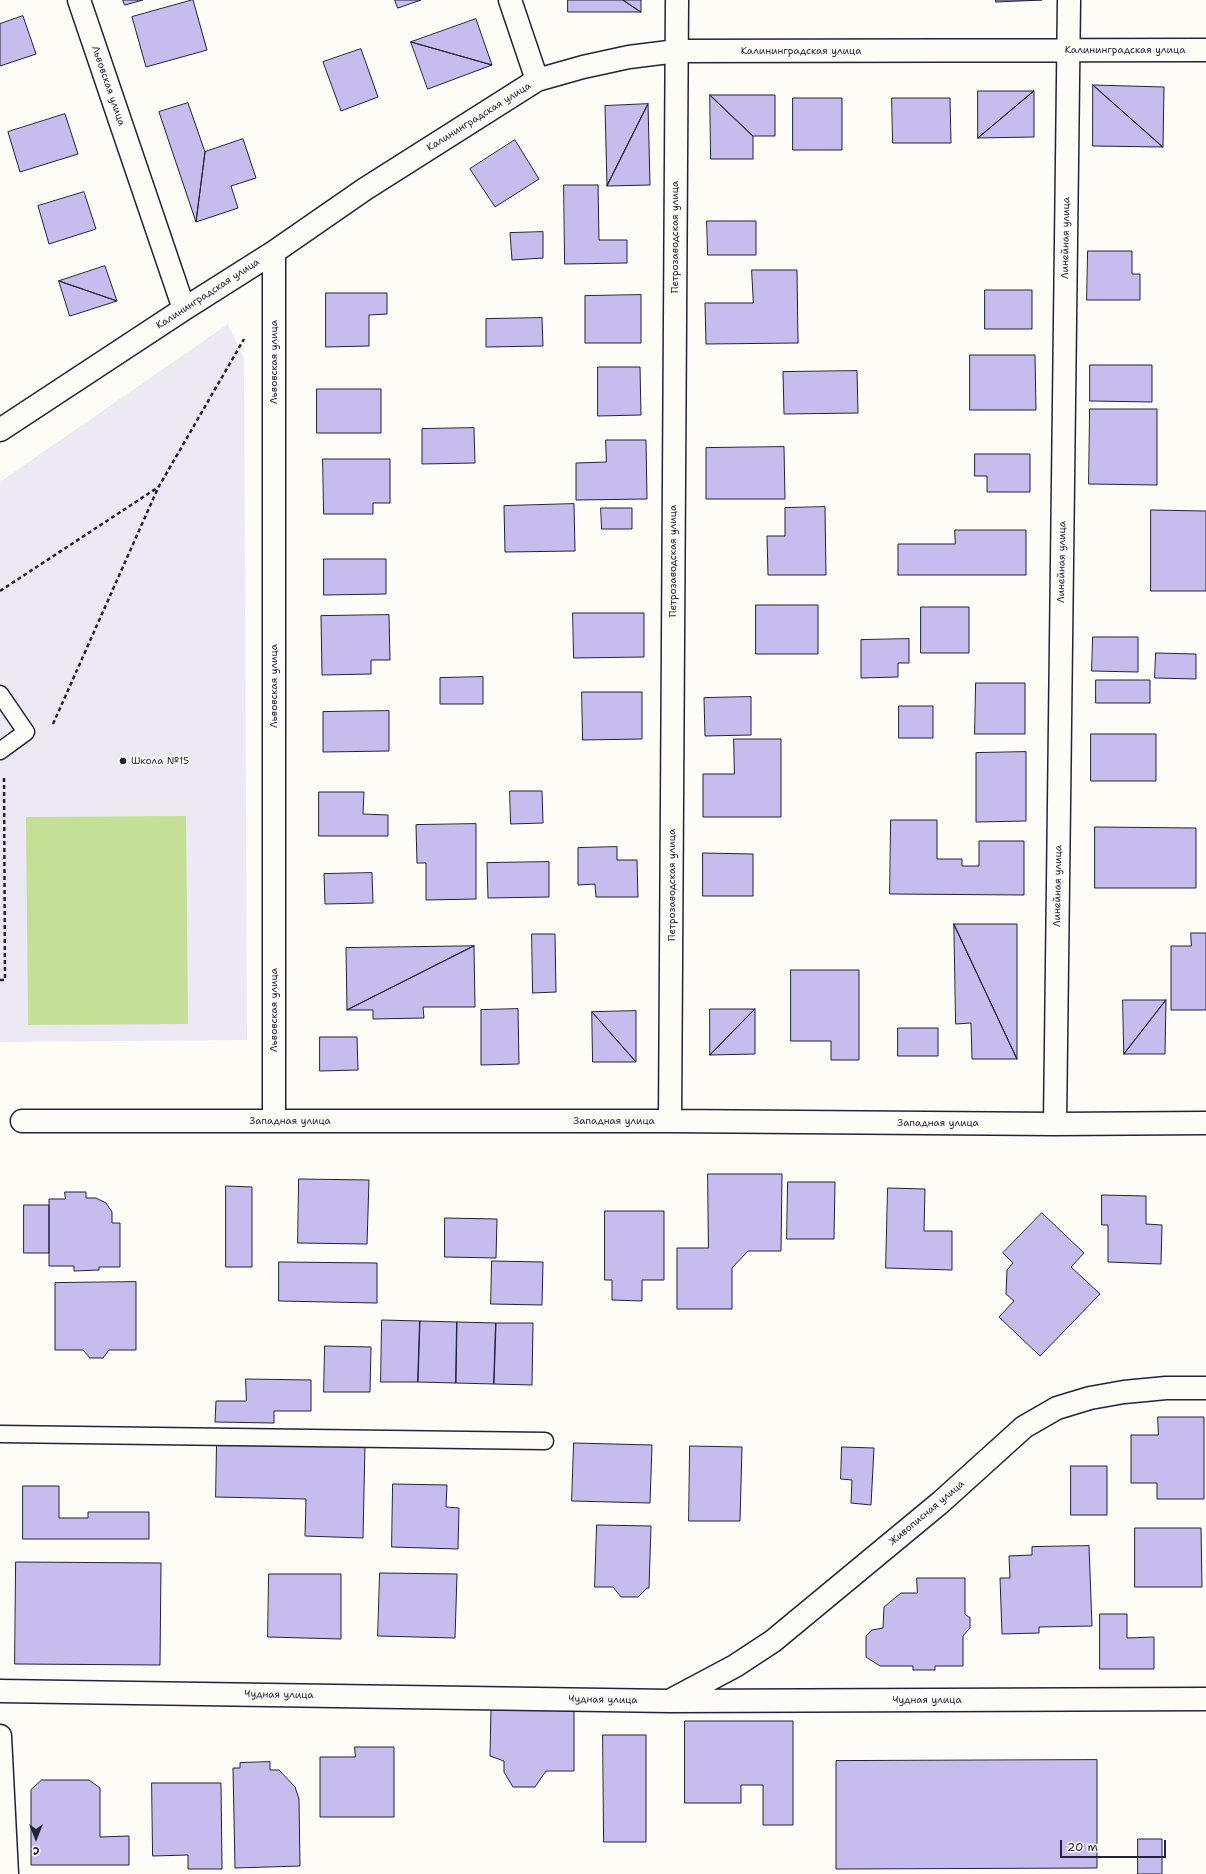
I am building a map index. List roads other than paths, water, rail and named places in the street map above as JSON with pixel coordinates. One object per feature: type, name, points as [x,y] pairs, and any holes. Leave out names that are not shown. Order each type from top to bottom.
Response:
[{"type":"street","name":"Львовская улица","points":[[79,0],[184,309]]},
{"type":"street","points":[[510,0],[537,80]]},
{"type":"street","name":"Петрозаводская улица","points":[[670,1121],[677,0]]},
{"type":"street","name":"Линейная улица","points":[[1055,1124],[1069,0]]},
{"type":"street","name":"Калининградская улица","points":[[0,430],[184,309],[274,252],[364,189],[537,80],[583,66],[629,57],[676,51],[1206,50]]},
{"type":"street","name":"Львовская улица","points":[[274,252],[274,1121]]},
{"type":"street","name":"Западная улица","points":[[22,1121],[670,1121],[1055,1124],[1206,1123]]},
{"type":"street","name":"Живописная улица","points":[[670,1701],[735,1666],[773,1641],[941,1502],[1024,1427],[1037,1419],[1057,1408],[1090,1398],[1124,1392],[1166,1388],[1206,1388]]},
{"type":"street","name":"Чудная улица","points":[[0,1691],[670,1701],[1206,1699]]},
{"type":"street","points":[[0,1736],[6,1874]]},
{"type":"lane","points":[[0,694],[26,732],[0,751]]},
{"type":"lane","points":[[0,1434],[546,1441]]},
{"type":"place","name":"Школа №15","points":[[123,761]]}]
